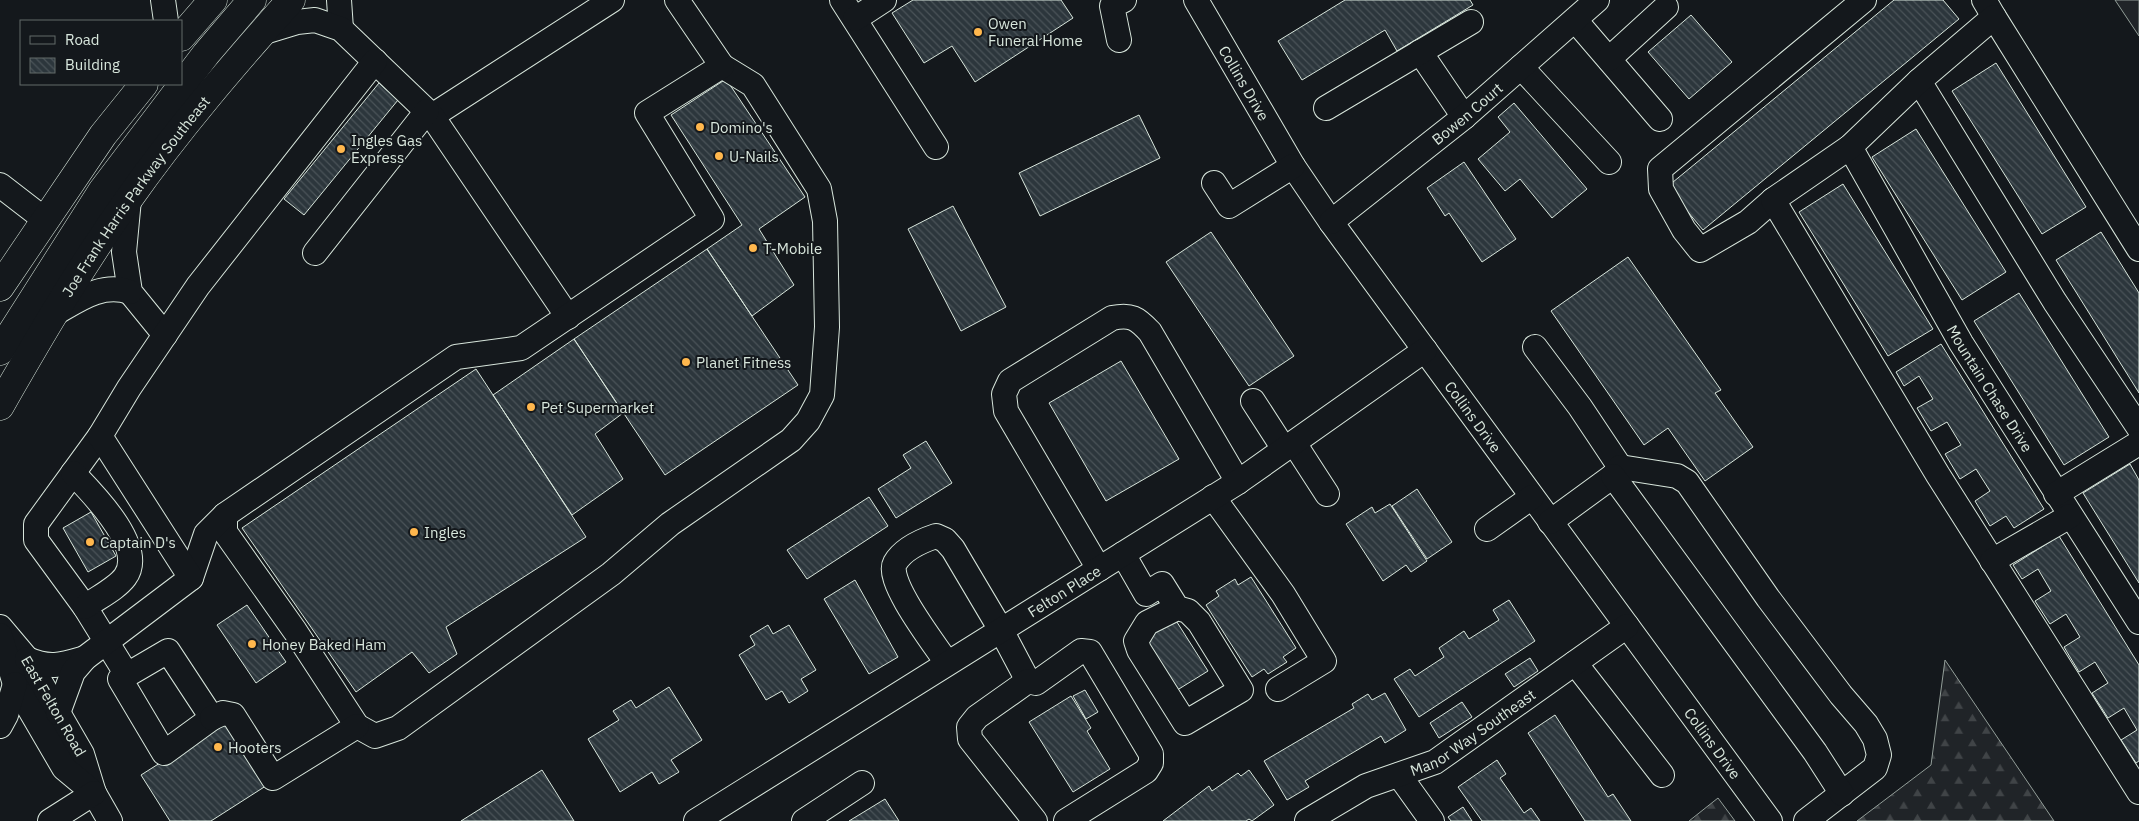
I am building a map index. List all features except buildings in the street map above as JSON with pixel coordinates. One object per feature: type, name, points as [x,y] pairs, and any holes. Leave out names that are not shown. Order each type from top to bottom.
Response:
[{"type":"main road","points":[[182,37],[213,0]]},
{"type":"main road","points":[[0,351],[102,190],[206,54],[252,0]]},
{"type":"main road","name":"Joe Frank Harris Parkway Southeast","points":[[0,406],[52,315],[129,199],[175,138],[261,33],[291,0]]},
{"type":"main road","points":[[0,287],[44,219],[103,135],[143,85]]},
{"type":"street","points":[[163,0],[166,20]]},
{"type":"street","points":[[339,0],[341,29]]},
{"type":"street","points":[[315,253],[430,113],[612,0]]},
{"type":"street","points":[[225,515],[225,532],[295,631],[357,726],[375,736],[398,728],[611,574],[670,524],[791,440],[808,422],[822,395],[827,327],[825,222],[818,189],[753,85],[722,66],[677,0]]},
{"type":"street","points":[[884,0],[848,10],[936,147]]},
{"type":"street","name":"Collins Drive","points":[[1196,0],[1293,166],[1331,222],[1770,821]]},
{"type":"street","name":"Bowen Court","points":[[1331,222],[1464,118],[1597,0]]},
{"type":"street","points":[[1864,0],[1660,169],[1661,189],[1684,230],[1700,250],[1748,222],[1773,200],[1850,147],[1919,81],[1989,9],[2139,249]]},
{"type":"street","points":[[1115,2],[1119,40]]},
{"type":"street","points":[[1609,59],[1666,7]]},
{"type":"street","points":[[261,33],[297,22],[315,20],[341,29],[430,113],[568,317]]},
{"type":"street","points":[[1575,20],[1660,119]]},
{"type":"street","points":[[1326,108],[1471,22]]},
{"type":"street","points":[[1420,52],[1464,118]]},
{"type":"street","points":[[126,675],[85,607],[36,540],[36,524],[100,436],[129,388],[198,286],[375,61]]},
{"type":"street","points":[[58,713],[73,672],[85,658],[191,578],[206,534],[225,515],[456,357],[522,348],[712,219],[647,113],[722,66]]},
{"type":"street","points":[[1521,68],[1609,162]]},
{"type":"street","points":[[1919,81],[2055,302],[2139,428]]},
{"type":"street","name":"Mountain Chase Drive","points":[[1850,147],[1961,343],[2139,622]]},
{"type":"street","points":[[1214,183],[1229,206],[1293,166]]},
{"type":"street","points":[[0,186],[44,219]]},
{"type":"street","points":[[129,199],[124,252],[130,292],[165,335]]},
{"type":"street","points":[[1773,200],[1922,449],[2139,792]]},
{"type":"street","points":[[52,315],[87,295],[105,288],[118,288],[130,292]]},
{"type":"street","points":[[1099,568],[1006,411],[1004,394],[1010,381],[1112,318],[1126,315],[1140,321],[1150,332],[1238,482]]},
{"type":"street","points":[[1535,347],[1580,407],[1617,472],[1815,752],[1842,794]]},
{"type":"street","name":"Felton Place","points":[[696,821],[721,814],[947,663],[1238,482],[1425,350]]},
{"type":"street","points":[[1253,401],[1327,494]]},
{"type":"street","points":[[100,436],[191,578]]},
{"type":"street","points":[[2056,494],[2139,442]]},
{"type":"street","points":[[1550,522],[1617,472],[1677,476],[1687,482],[1768,598],[1841,695],[1866,724],[1875,739],[1879,755],[1875,768],[1806,821]]},
{"type":"street","points":[[73,473],[108,509],[127,544],[129,563],[125,576],[85,607]]},
{"type":"street","points":[[1213,497],[1283,594],[1324,662],[1278,689]]},
{"type":"street","points":[[1486,529],[1532,497]]},
{"type":"street","points":[[1992,561],[2070,516]]},
{"type":"street","points":[[947,663],[900,593],[894,578],[894,565],[902,554],[921,541],[936,536],[945,540],[953,549],[1002,630],[1028,681]]},
{"type":"street","points":[[1123,554],[1146,594]]},
{"type":"street","points":[[1148,623],[1134,602],[1162,584],[1176,608]]},
{"type":"street","points":[[1176,608],[1188,611],[1199,622],[1241,690],[1185,723],[1139,650],[1136,641],[1148,623],[1176,608]]},
{"type":"street","name":"Manor Way Southeast","points":[[1307,821],[1366,786],[1435,762],[1627,626]]},
{"type":"street","name":"East Felton Road","points":[[0,627],[27,659],[82,754],[94,794],[110,821]]},
{"type":"street","name":"East Felton Road","points":[[0,635],[15,684],[64,768],[94,794]]},
{"type":"street","points":[[1034,821],[970,739],[969,727],[977,716],[1028,681],[1036,682],[1081,651],[1090,652],[1151,754],[1151,763],[1146,771],[1066,821]]},
{"type":"street","points":[[212,718],[168,652],[120,679],[164,753],[212,718],[223,713],[233,715],[273,778],[357,726]]},
{"type":"street","points":[[27,659],[50,666],[62,665],[85,658]]},
{"type":"street","points":[[1575,663],[1662,775]]},
{"type":"street","points":[[0,726],[15,684]]},
{"type":"street","points":[[1399,775],[1432,821]]},
{"type":"street","points":[[804,821],[862,783]]},
{"type":"street","points":[[50,821],[94,794]]},
{"type":"green space","points":[[2115,0],[2139,0],[2139,36]]},
{"type":"green space","points":[[1945,660],[2054,821],[1857,821],[1931,765]]},
{"type":"green space","points":[[1718,798],[1735,821],[1689,821]]},
{"type":"place","name":"Owen Funeral Home","points":[[978,32]]},
{"type":"place","name":"Domino's","points":[[700,127]]},
{"type":"place","name":"Ingles Gas Express","points":[[341,149]]},
{"type":"place","name":"U-Nails","points":[[719,156]]},
{"type":"place","name":"T-Mobile","points":[[753,248]]},
{"type":"place","name":"Planet Fitness","points":[[686,362]]},
{"type":"place","name":"Pet Supermarket","points":[[531,407]]},
{"type":"place","name":"Ingles","points":[[414,532]]},
{"type":"place","name":"Captain D's","points":[[90,542]]},
{"type":"place","name":"Honey Baked Ham","points":[[252,644]]},
{"type":"place","name":"Hooters","points":[[218,747]]}]
